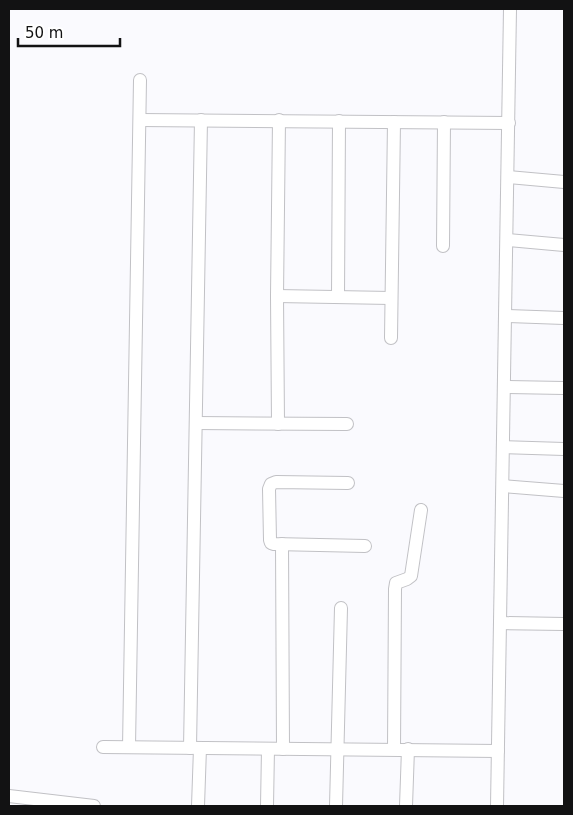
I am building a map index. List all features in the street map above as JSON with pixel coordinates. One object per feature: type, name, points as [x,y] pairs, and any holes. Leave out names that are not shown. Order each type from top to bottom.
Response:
[{"type":"street","points":[[497,806],[510,9]]},
{"type":"street","points":[[129,747],[140,80]]},
{"type":"street","points":[[140,120],[509,123]]},
{"type":"street","points":[[198,806],[195,748],[196,423],[201,120]]},
{"type":"street","points":[[278,424],[279,120]]},
{"type":"street","points":[[338,297],[339,121]]},
{"type":"street","points":[[391,338],[394,122]]},
{"type":"street","points":[[443,246],[444,122]]},
{"type":"street","points":[[508,178],[564,182]]},
{"type":"street","points":[[507,240],[564,245]]},
{"type":"street","points":[[277,296],[392,298]]},
{"type":"street","points":[[506,316],[564,318]]},
{"type":"street","points":[[504,387],[564,388]]},
{"type":"street","points":[[196,423],[347,424]]},
{"type":"street","points":[[504,447],[564,449]]},
{"type":"street","points":[[348,483],[276,482],[271,484],[269,488],[270,540],[274,544],[365,546]]},
{"type":"street","points":[[503,486],[564,491]]},
{"type":"street","points":[[394,750],[395,589],[396,584],[411,576],[421,510]]},
{"type":"street","points":[[282,544],[283,749]]},
{"type":"street","points":[[336,806],[341,608]]},
{"type":"street","points":[[500,623],[564,624]]},
{"type":"street","points":[[103,747],[498,751]]},
{"type":"street","points":[[267,806],[268,749]]},
{"type":"street","points":[[406,806],[408,749]]},
{"type":"street","points":[[9,796],[94,806]]}]
